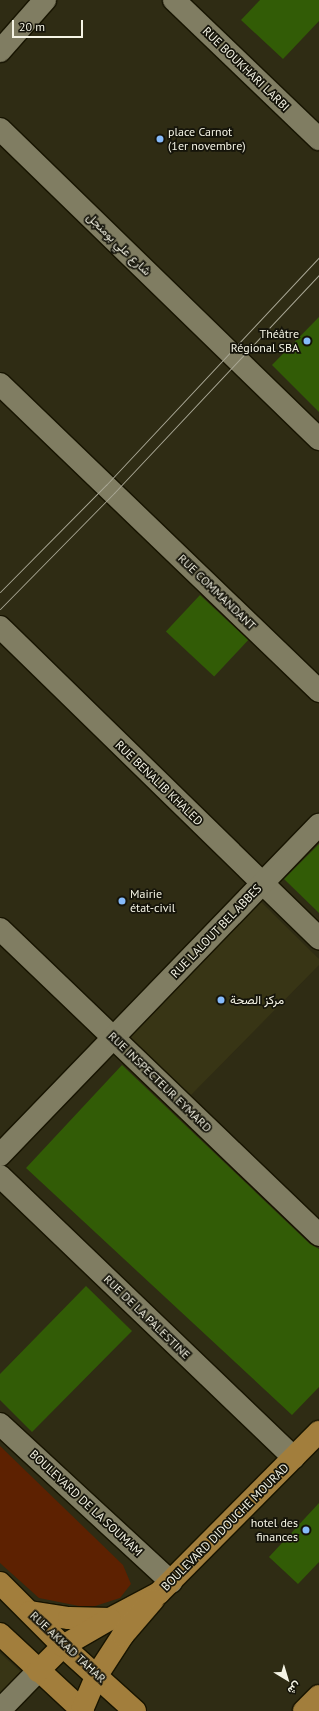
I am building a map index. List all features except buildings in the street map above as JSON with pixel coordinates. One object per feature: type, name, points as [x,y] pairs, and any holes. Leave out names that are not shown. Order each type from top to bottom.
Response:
[{"type":"main road","name":"BOULEVARD DIDOUCHE MOURAD","points":[[30,1612],[69,1618],[110,1619],[165,1588],[319,1432]]},
{"type":"main road","name":"RUE AKKAD TAHAR","points":[[0,1583],[63,1646],[97,1675],[135,1711]]},
{"type":"main road","points":[[0,1634],[38,1671],[83,1711],[97,1675],[123,1635],[165,1588]]},
{"type":"main road","points":[[38,1671],[63,1646],[110,1619]]},
{"type":"main road","points":[[304,1711],[319,1696]]},
{"type":"street","points":[[0,50],[45,0]]},
{"type":"street","name":"RUE BOUKHARI LARBI","points":[[174,0],[319,139]]},
{"type":"street","name":"شارع علي بومنجل","points":[[0,129],[319,439]]},
{"type":"street","name":"RUE COMMANDANT","points":[[0,384],[319,691]]},
{"type":"street","name":"RUE BENALIB KHALED","points":[[0,627],[319,938]]},
{"type":"street","name":"RUE LALOUT BEL ABBES","points":[[0,1155],[112,1037],[319,825]]},
{"type":"street","name":"RUE INSPECTEUR EYMARD","points":[[0,929],[319,1234]]},
{"type":"street","name":"RUE DE LA PALESTINE","points":[[0,1176],[294,1458]]},
{"type":"street","name":"BOULEVARD DE LA SOUMAM","points":[[0,1424],[165,1588]]},
{"type":"street","points":[[0,1710],[38,1671]]},
{"type":"shaded area","name":"مركز الصحة","points":[[258,899],[319,959],[319,965],[187,1099],[122,1036]]},
{"type":"shaded area","points":[[0,1446],[123,1565],[131,1584],[120,1598],[89,1608],[39,1598],[0,1563]]},
{"type":"shaded area","points":[[0,1653],[21,1672],[0,1693]]},
{"type":"tram line","points":[[0,592],[106,485],[319,257]]},
{"type":"tram line","points":[[0,609],[114,493],[319,275]]},
{"type":"place","name":"place Carnot (1er novembre)","points":[[160,139]]},
{"type":"place","name":"Théâtre Régional SBA","points":[[307,341]]},
{"type":"place","name":"Mairie état-civil","points":[[122,901]]},
{"type":"place","name":"مركز الصحة","points":[[221,1000]]},
{"type":"place","name":"hotel des finances","points":[[306,1530]]}]
